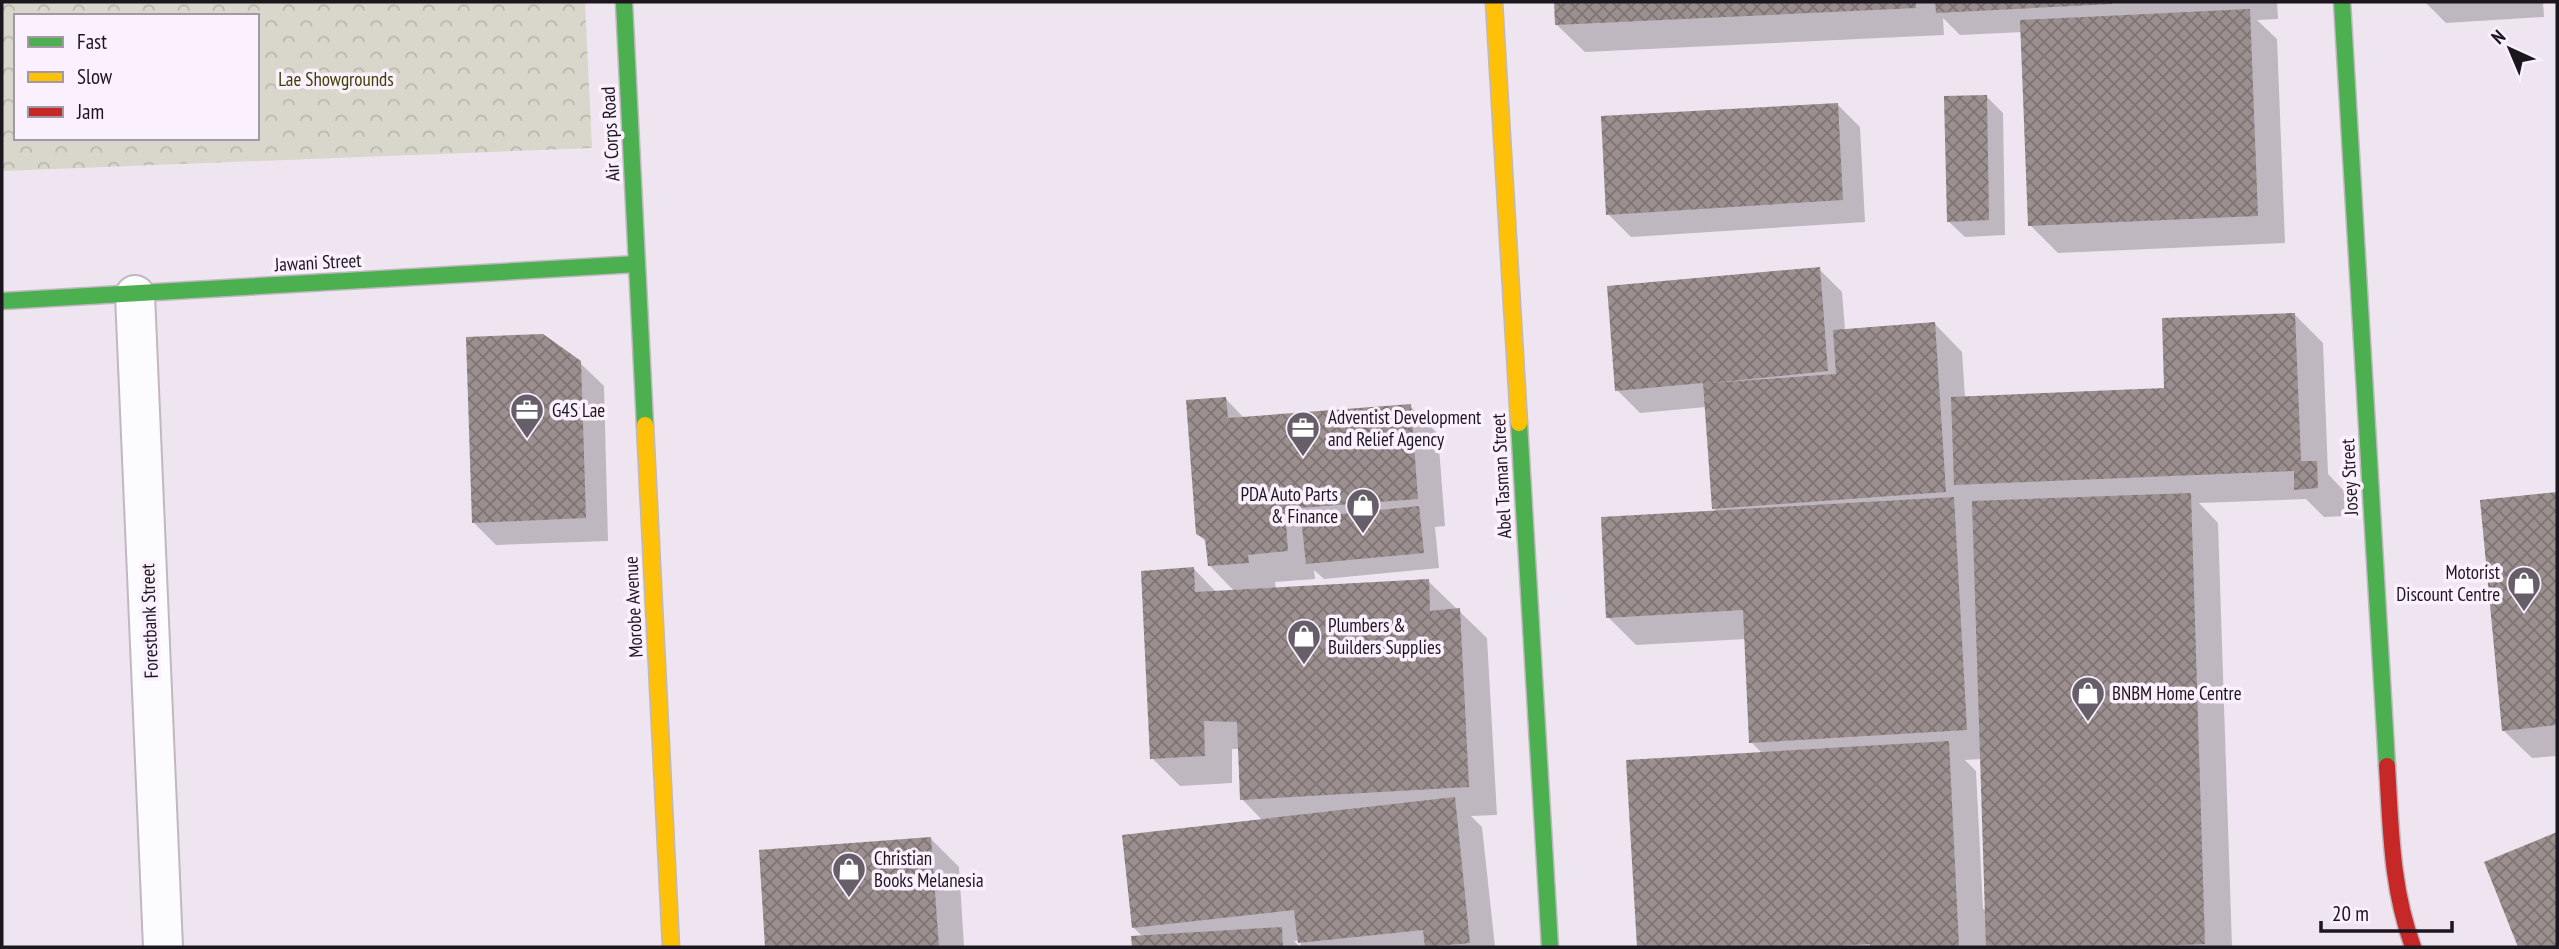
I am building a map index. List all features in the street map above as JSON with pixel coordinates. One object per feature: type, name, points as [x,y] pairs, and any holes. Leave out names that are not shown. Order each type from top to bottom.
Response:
[{"type":"street","name":"Air Corps Road","points":[[624,2],[637,264]]},
{"type":"street","name":"Abel Tasman Street","points":[[1494,2],[1550,947]]},
{"type":"street","name":"Josey Street","points":[[2342,2],[2393,863],[2401,915],[2413,947]]},
{"type":"street","name":"Jawani Street","points":[[2,301],[637,264]]},
{"type":"street","name":"Morobe Avenue","points":[[637,264],[671,947]]},
{"type":"street","name":"Forestbank Street","points":[[135,295],[163,947]]},
{"type":"green space","name":"Lae Showgrounds","points":[[2,2],[585,2],[592,148],[2,171]]},
{"type":"building","points":[[1554,2],[1916,2],[1916,8],[1555,25]]},
{"type":"building","points":[[1935,2],[2112,2],[2112,4],[1936,13]]},
{"type":"building","points":[[2250,9],[2258,216],[2028,226],[2020,20]]},
{"type":"building","points":[[1987,95],[1989,220],[1947,222],[1944,96]]},
{"type":"building","points":[[1838,103],[1843,200],[1606,215],[1601,116]]},
{"type":"building","points":[[1820,267],[1828,371],[1712,383],[1836,374],[1833,330],[1935,322],[1946,492],[1712,509],[1703,383],[1615,391],[1607,286]]},
{"type":"building","points":[[2295,313],[2301,461],[2317,461],[2318,488],[2294,490],[2294,471],[1954,485],[1951,397],[2164,388],[2162,318]]},
{"type":"building","name":"G4S Lae","points":[[543,334],[581,361],[586,518],[472,523],[466,337]]},
{"type":"building","name":"Adventist Development and Relief Agency","points":[[1226,397],[1228,418],[1411,404],[1418,499],[1285,509],[1288,551],[1248,555],[1249,563],[1208,566],[1205,539],[1196,534],[1186,400]]},
{"type":"building","name":"Motorist Discount Centre","points":[[2557,492],[2557,725],[2502,731],[2480,500]]},
{"type":"building","name":"BNBM Home Centre","points":[[2191,493],[2205,944],[1986,947],[1972,501]]},
{"type":"building","points":[[1954,497],[1967,730],[1749,743],[1743,610],[1606,618],[1601,517]]},
{"type":"building","name":"PDA Auto Parts & Finance","points":[[1419,506],[1424,553],[1306,564],[1301,518]]},
{"type":"building","name":"Plumbers & Builders Supplies","points":[[1194,567],[1195,592],[1429,579],[1430,611],[1460,608],[1469,787],[1240,800],[1237,722],[1204,721],[1205,756],[1150,759],[1141,571]]},
{"type":"building","points":[[1949,741],[1959,947],[1870,947],[1870,944],[1820,947],[1637,947],[1626,760]]},
{"type":"building","points":[[1455,797],[1470,943],[1425,947],[1423,930],[1298,943],[1294,910],[1132,928],[1122,835]]},
{"type":"building","points":[[2557,832],[2557,947],[2518,947],[2484,862]]},
{"type":"building","name":"Christian Books Melanesia","points":[[931,837],[939,947],[765,947],[759,850]]},
{"type":"building","points":[[1282,927],[1283,947],[1132,947],[1131,936]]},
{"type":"traffic: fast","points":[[624,2],[645,425]]},
{"type":"traffic: fast","points":[[2342,2],[2387,766]]},
{"type":"traffic: fast","points":[[2,301],[637,264]]},
{"type":"traffic: fast","points":[[1519,423],[1550,947]]},
{"type":"traffic: slow","points":[[1494,2],[1519,423]]},
{"type":"traffic: slow","points":[[645,425],[671,947]]},
{"type":"traffic: jam","points":[[2387,766],[2396,880],[2413,947]]},
{"type":"place","name":"G4S Lae","points":[[527,440]]},
{"type":"place","name":"Adventist Development and Relief Agency","points":[[1303,458]]},
{"type":"place","name":"PDA Auto Parts & Finance","points":[[1363,535]]},
{"type":"place","name":"Motorist Discount Centre","points":[[2524,613]]},
{"type":"place","name":"Plumbers & Builders Supplies","points":[[1304,666]]},
{"type":"place","name":"BNBM Home Centre","points":[[2088,723]]},
{"type":"place","name":"Christian Books Melanesia","points":[[849,899]]}]
